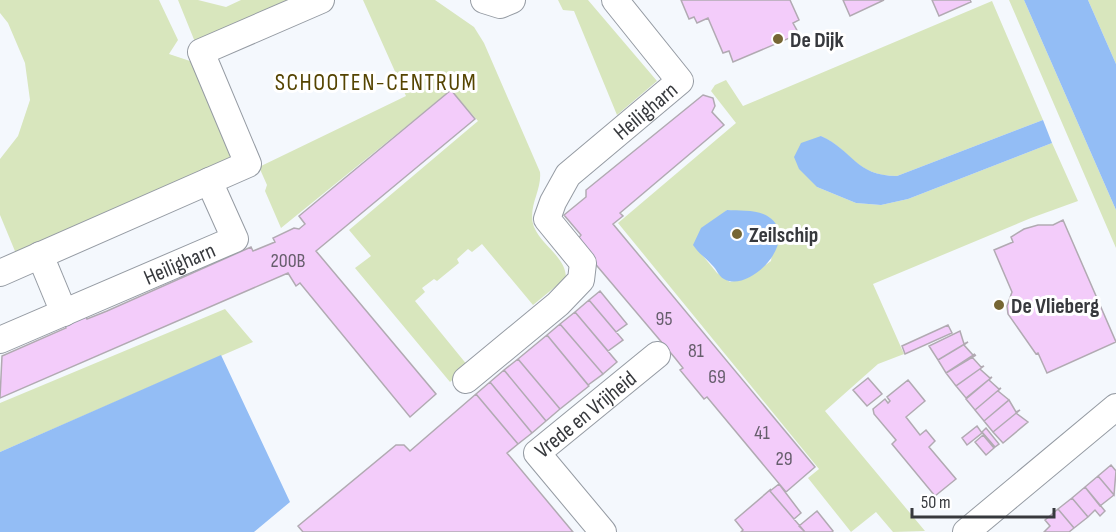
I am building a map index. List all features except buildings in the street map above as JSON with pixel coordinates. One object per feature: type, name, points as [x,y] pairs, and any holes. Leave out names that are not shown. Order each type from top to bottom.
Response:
[{"type":"street","points":[[484,0],[500,5],[512,0]]},
{"type":"street","name":"Heiligharn","points":[[466,380],[558,304],[581,280],[583,263],[547,219],[553,202],[568,175],[680,81],[615,0]]},
{"type":"street","points":[[0,273],[248,164],[201,52],[315,1]]},
{"type":"street","name":"Heiligharn","points":[[0,340],[236,239],[209,181]]},
{"type":"street","points":[[40,255],[64,313]]},
{"type":"street","name":"Vrede en Vrijheid","points":[[603,532],[537,453],[657,355]]},
{"type":"street","points":[[966,532],[1116,407]]},
{"type":"green space","points":[[0,0],[159,0],[178,40],[169,54],[205,66],[234,160],[17,256],[0,215],[0,159],[18,136],[30,100],[25,63],[8,23],[0,13]]},
{"type":"green space","points":[[178,0],[198,0],[226,7],[241,0],[295,0],[195,42]]},
{"type":"green space","points":[[363,0],[435,0],[474,27],[484,43],[540,172],[532,213],[534,227],[565,271],[566,278],[533,305],[482,244],[472,252],[468,249],[457,259],[459,263],[437,281],[434,279],[422,288],[425,292],[415,301],[468,366],[450,382],[355,268],[371,256],[349,230],[478,121],[451,90],[281,228],[265,191],[267,185],[259,167],[406,96]]},
{"type":"green space","points":[[558,0],[588,0],[657,81],[617,115],[574,11],[563,10]]},
{"type":"green space","points":[[1009,0],[1024,0],[1116,210],[1116,248]]},
{"type":"green space","points":[[1088,0],[1116,0],[1116,64]]},
{"type":"green space","points":[[992,1],[1043,120],[897,176],[872,172],[821,136],[817,187],[856,203],[881,205],[908,199],[1052,143],[1078,201],[1031,218],[873,284],[904,354],[878,364],[825,411],[925,531],[893,532],[876,512],[851,532],[808,478],[819,469],[618,223],[736,123],[711,91],[715,85],[726,80],[743,106]],"holes":[[[727,210],[769,217],[776,225],[771,261],[749,277],[730,282],[717,273],[694,245]]]},
{"type":"green space","points":[[225,309],[253,342],[0,452],[0,403]]},
{"type":"water","points":[[1024,0],[1088,0],[1116,64],[1116,210]]},
{"type":"water","points":[[1043,120],[1052,143],[908,199],[881,205],[856,203],[817,187],[799,169],[794,157],[801,143],[821,136],[872,172],[897,176]]},
{"type":"water","points":[[727,210],[764,214],[777,227],[779,238],[776,250],[758,272],[735,282],[722,278],[693,245],[701,228]]},
{"type":"water","points":[[221,355],[290,502],[254,532],[0,532],[0,452]]},
{"type":"place","name":"De Dijk","points":[[778,39]]},
{"type":"place","name":"Zeilschip","points":[[737,234]]},
{"type":"place","name":"De Vlieberg","points":[[999,305]]},
{"type":"district","name":"SCHOOTEN-CENTRUM","points":[[376,82]]}]
